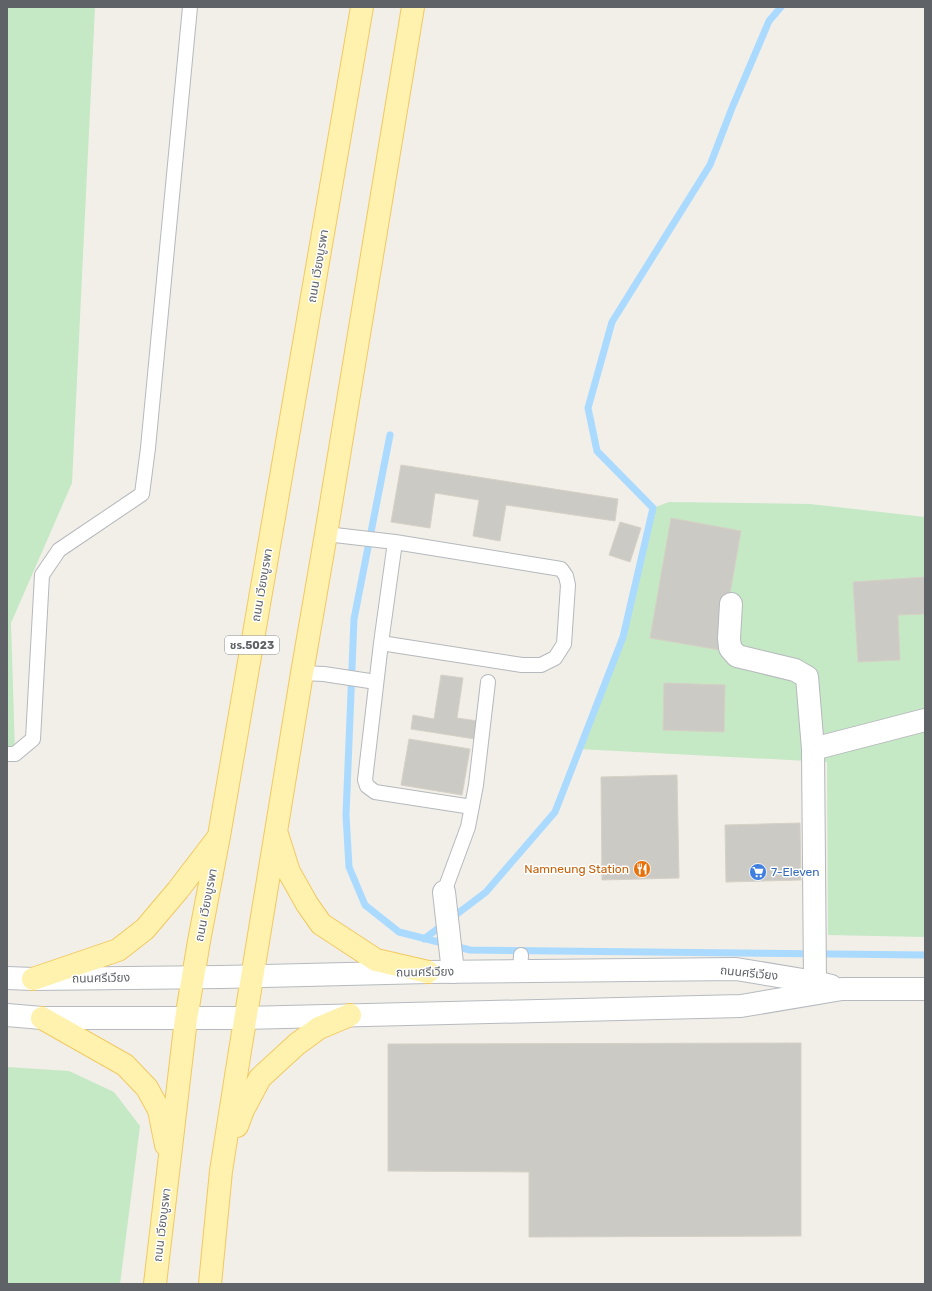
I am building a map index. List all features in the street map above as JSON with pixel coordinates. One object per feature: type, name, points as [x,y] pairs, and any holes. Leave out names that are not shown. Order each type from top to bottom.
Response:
[{"type":"main road","name":"ถนน เวียงบูรพา","points":[[155,1284],[186,1019],[362,7]]},
{"type":"main road","points":[[210,1284],[221,1171],[276,829],[413,7]]},
{"type":"main road","points":[[731,604],[729,638],[730,648],[736,656],[795,670],[807,677],[813,749],[815,982]]},
{"type":"main road","points":[[813,749],[925,720]]},
{"type":"main road","points":[[276,829],[289,872],[307,904],[321,924],[334,934],[376,960],[428,972]]},
{"type":"main road","points":[[33,979],[118,950],[145,929],[178,890],[219,836]]},
{"type":"main road","points":[[444,892],[452,963]]},
{"type":"main road","name":"ถนนศรีเวียง","points":[[7,978],[193,977],[428,972],[452,963],[655,963],[736,969],[815,982],[842,989]]},
{"type":"main road","name":"ถนนศรีเวียง","points":[[7,1016],[42,1018],[186,1019],[741,1006],[842,989],[925,989]]},
{"type":"main road","points":[[221,1171],[243,1110],[260,1078],[297,1044],[319,1028],[350,1015]]},
{"type":"main road","points":[[42,1018],[125,1065],[147,1088],[159,1110],[166,1145],[169,1172]]},
{"type":"lane","points":[[7,754],[15,754],[33,739],[42,575],[59,550],[142,494],[148,448],[190,7]]},
{"type":"lane","points":[[326,534],[350,536],[561,569],[566,576],[568,585],[564,644],[555,658],[541,665],[522,665],[381,643]]},
{"type":"lane","points":[[390,542],[381,643],[370,681],[365,780],[366,786],[375,792],[472,808]]},
{"type":"lane","points":[[302,674],[324,674],[370,681]]},
{"type":"lane","points":[[444,892],[468,827],[472,808],[488,682]]},
{"type":"green space","points":[[7,7],[95,7],[72,483],[11,623],[15,754],[7,756]]},
{"type":"green space","points":[[669,502],[810,504],[925,517],[925,937],[828,935],[827,762],[579,749],[623,637],[653,508]]},
{"type":"green space","points":[[7,1067],[69,1071],[114,1092],[140,1126],[120,1284],[7,1284]]},
{"type":"building","points":[[401,465],[618,499],[615,521],[506,505],[500,541],[473,536],[479,500],[435,493],[430,528],[391,522]]},
{"type":"building","points":[[671,518],[741,531],[720,650],[650,638]]},
{"type":"building","points":[[620,522],[641,528],[630,562],[609,555]]},
{"type":"building","points":[[925,577],[925,614],[898,615],[900,660],[858,662],[853,582]]},
{"type":"building","points":[[441,675],[463,678],[457,718],[478,721],[475,739],[411,729],[413,715],[434,719]]},
{"type":"building","points":[[664,683],[725,685],[724,732],[663,730]]},
{"type":"building","points":[[409,739],[470,749],[462,795],[401,785]]},
{"type":"building","points":[[677,775],[679,878],[602,880],[601,777]]},
{"type":"building","points":[[800,823],[801,880],[726,882],[725,825]]},
{"type":"building","points":[[801,1043],[801,1236],[529,1237],[529,1172],[388,1171],[388,1044]]},
{"type":"waterway","points":[[424,939],[486,892],[555,812],[623,637],[653,508],[597,451],[588,408],[612,322],[710,165],[732,108],[769,21],[781,7]]},
{"type":"waterway","points":[[390,435],[354,619],[346,815],[349,867],[365,905],[399,932],[470,950],[925,955]]},
{"type":"place","name":"Namneung Station","points":[[642,869]]},
{"type":"place","name":"7-Eleven","points":[[758,872]]}]
